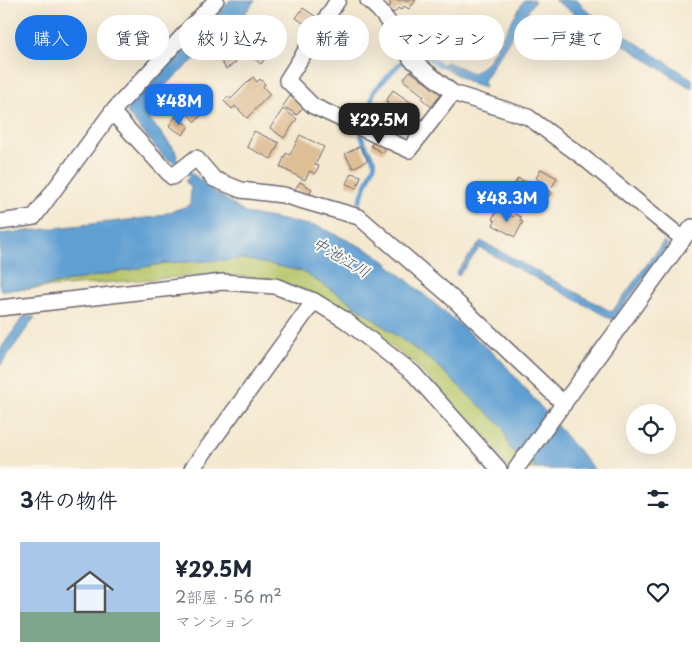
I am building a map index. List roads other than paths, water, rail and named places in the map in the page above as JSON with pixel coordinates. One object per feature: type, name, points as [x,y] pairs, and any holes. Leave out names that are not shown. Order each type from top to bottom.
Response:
[{"type":"street","points":[[0,222],[34,217],[112,112],[216,0]]},
{"type":"street","points":[[338,0],[318,35],[287,80],[313,106],[409,150],[453,94]]},
{"type":"street","points":[[368,0],[379,10],[398,34],[411,59],[453,94],[528,117],[688,233],[516,469]]},
{"type":"street","points":[[112,112],[172,177],[196,158],[214,179],[241,190],[283,195],[359,217],[449,295],[562,407]]},
{"type":"street","points":[[0,308],[224,282],[275,286],[314,301],[345,320],[413,373],[500,469]]},
{"type":"street","points":[[192,469],[314,301]]},
{"type":"water","points":[[230,0],[255,0],[244,15],[217,15]]},
{"type":"water","points":[[524,0],[535,0],[525,15],[515,15]]},
{"type":"water","points":[[554,0],[578,0],[593,15],[577,15]]},
{"type":"water","points":[[514,17],[514,33],[504,48],[504,34]]},
{"type":"water","points":[[622,34],[692,79],[692,89],[622,44]]},
{"type":"water","points":[[179,55],[179,60],[194,60],[154,95],[148,117],[175,150],[177,157],[173,162],[164,157],[127,113],[129,105]]},
{"type":"water","points":[[489,60],[496,60],[483,81],[485,88],[474,85],[440,65],[447,62],[473,73]]},
{"type":"water","name":"中池江川","points":[[193,174],[245,213],[320,227],[376,254],[499,358],[594,469],[539,469],[510,449],[503,427],[433,362],[346,299],[301,271],[244,259],[166,263],[28,289],[0,290],[0,234],[155,217],[190,205],[191,187],[185,181]]},
{"type":"water","points":[[481,241],[612,312],[664,241],[668,245],[613,320],[480,248],[458,276],[456,273]]},
{"type":"water","points":[[23,317],[35,317],[0,366],[0,350]]},
{"type":"waterway","points":[[365,123],[374,91],[403,60]]},
{"type":"waterway","points":[[432,60],[440,65]]},
{"type":"waterway","points":[[359,202],[375,163],[361,136]]},
{"type":"waterway","points":[[175,160],[195,179]]}]
